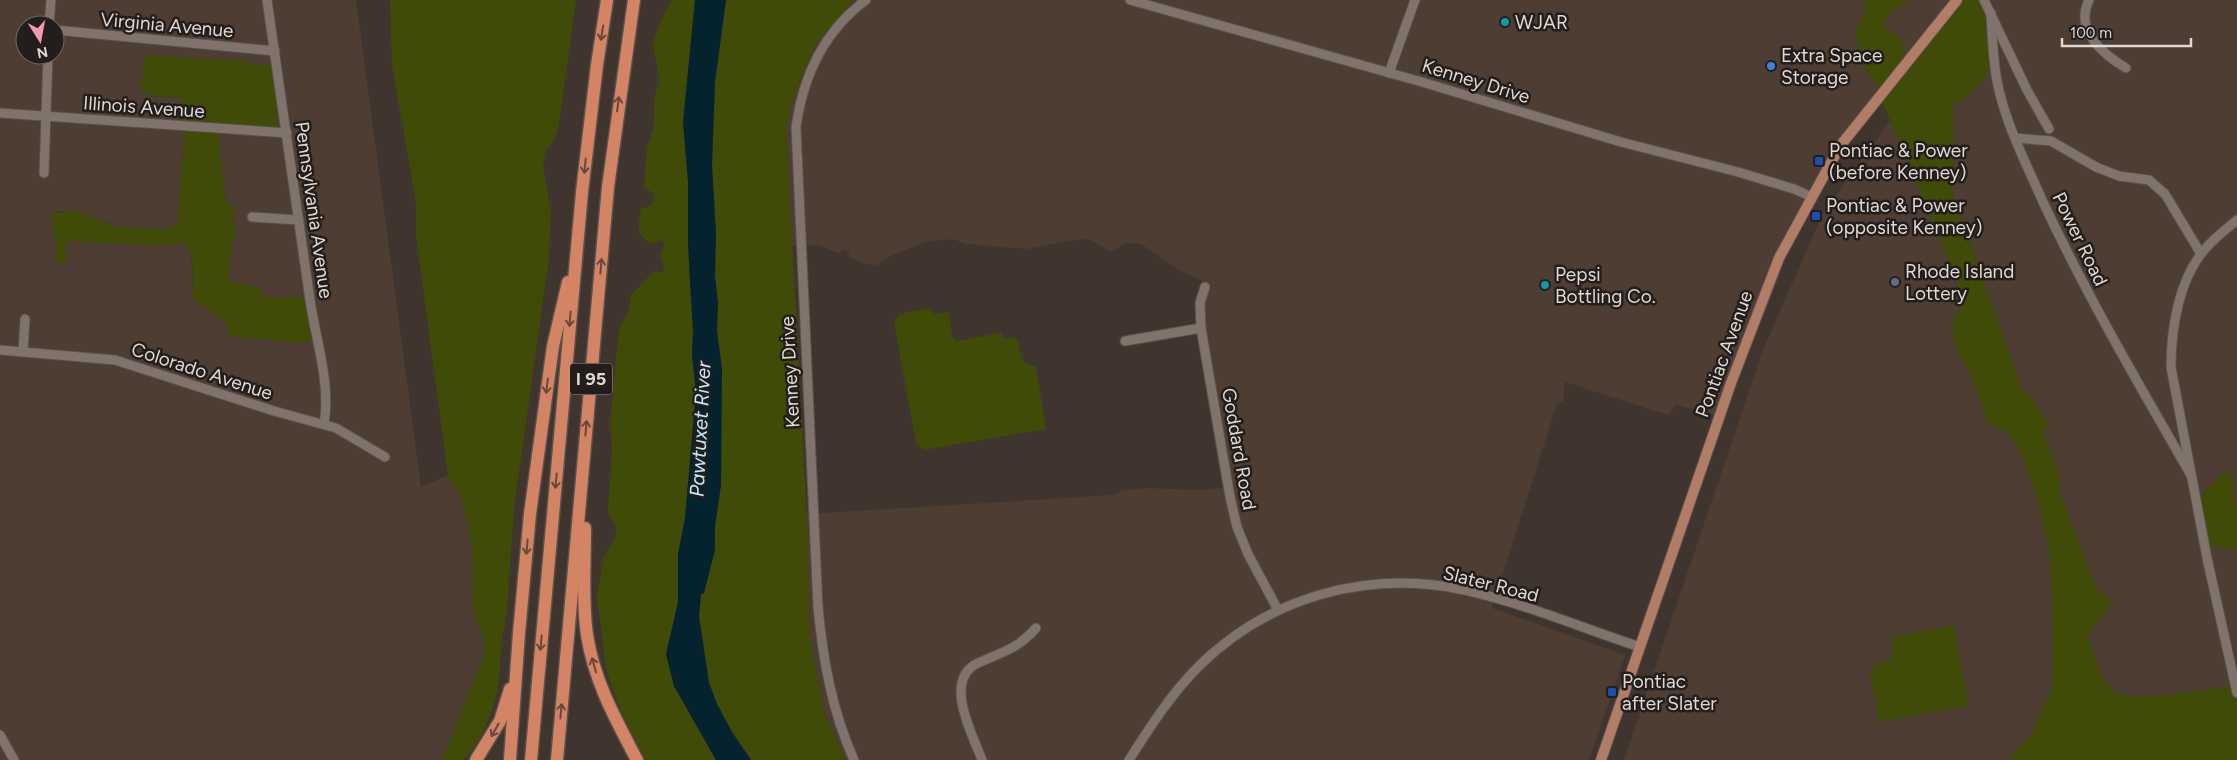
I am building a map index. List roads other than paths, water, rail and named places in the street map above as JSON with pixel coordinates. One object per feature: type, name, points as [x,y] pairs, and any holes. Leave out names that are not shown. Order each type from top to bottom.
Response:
[{"type":"highway","name":"I 95","points":[[531,760],[576,253],[592,106],[607,0]]},
{"type":"highway","name":"I 95","points":[[557,760],[609,179],[634,0]]},
{"type":"highway","points":[[510,760],[529,530],[549,369],[557,323],[576,253]]},
{"type":"highway","points":[[584,450],[586,630],[598,680],[635,760]]},
{"type":"highway","points":[[476,760],[494,733],[505,708],[519,633]]},
{"type":"main road","name":"Pontiac Avenue","points":[[1601,760],[1764,294],[1787,240],[1840,146],[1957,0]]},
{"type":"street","points":[[50,15],[51,0]]},
{"type":"street","name":"Pennsylvania Avenue","points":[[267,0],[322,370],[326,411],[324,424]]},
{"type":"street","name":"Kenney Drive","points":[[854,760],[830,694],[818,607],[798,209],[796,127],[803,89],[819,52],[845,18],[866,0]]},
{"type":"street","name":"Kenney Drive","points":[[1130,0],[1389,73],[1621,142],[1746,174],[1794,188],[1812,197]]},
{"type":"street","points":[[1389,73],[1414,0]]},
{"type":"street","name":"Power Road","points":[[1984,0],[1991,13],[1998,81],[2015,138],[2071,261],[2119,351],[2191,475]]},
{"type":"street","points":[[2089,0],[2086,7],[2085,21],[2090,36],[2104,55],[2126,68]]},
{"type":"street","points":[[1991,13],[2027,90],[2049,130]]},
{"type":"street","name":"Virginia Avenue","points":[[65,31],[275,51]]},
{"type":"street","points":[[44,173],[48,65]]},
{"type":"street","name":"Illinois Avenue","points":[[0,113],[287,133]]},
{"type":"street","points":[[2015,138],[2051,141],[2096,168],[2119,176],[2149,180],[2165,194],[2201,254]]},
{"type":"street","points":[[252,217],[299,220]]},
{"type":"street","name":"Power Road","points":[[2237,220],[2212,240],[2188,276],[2179,307],[2171,352],[2171,367],[2191,475],[2237,693]]},
{"type":"street","name":"Goddard Road","points":[[1205,287],[1200,303],[1201,328],[1230,497],[1237,527],[1252,561],[1278,610]]},
{"type":"street","points":[[23,352],[25,319]]},
{"type":"street","points":[[1125,341],[1201,328]]},
{"type":"street","name":"Colorado Avenue","points":[[0,350],[115,360],[336,428],[385,457]]},
{"type":"street","name":"Slater Road","points":[[1129,760],[1154,719],[1198,667],[1234,636],[1278,610],[1313,596],[1356,586],[1390,583],[1445,586],[1490,597],[1640,647]]},
{"type":"street","points":[[982,760],[962,707],[960,693],[963,679],[973,666],[1019,645],[1036,628]]},
{"type":"street","points":[[0,735],[14,760]]},
{"type":"water","name":"Pawtuxet River","points":[[695,0],[726,0],[715,82],[712,164],[716,234],[717,331],[722,369],[721,485],[715,526],[715,550],[704,593],[701,594],[699,616],[709,683],[717,704],[732,732],[751,760],[716,760],[674,686],[666,654],[678,602],[678,554],[685,518],[696,392],[692,355],[693,333],[688,245],[688,181],[683,122]]},
{"type":"place","name":"WJAR","points":[[1505,22]]},
{"type":"place","name":"Extra Space Storage","points":[[1771,66]]},
{"type":"place","name":"Pontiac & Power (before Kenney)","points":[[1819,161]]},
{"type":"place","name":"Pontiac & Power (opposite Kenney)","points":[[1816,216]]},
{"type":"place","name":"Rhode Island Lottery","points":[[1895,282]]},
{"type":"place","name":"Pepsi Bottling Co.","points":[[1545,285]]},
{"type":"place","name":"Pontiac after Slater","points":[[1612,692]]}]
